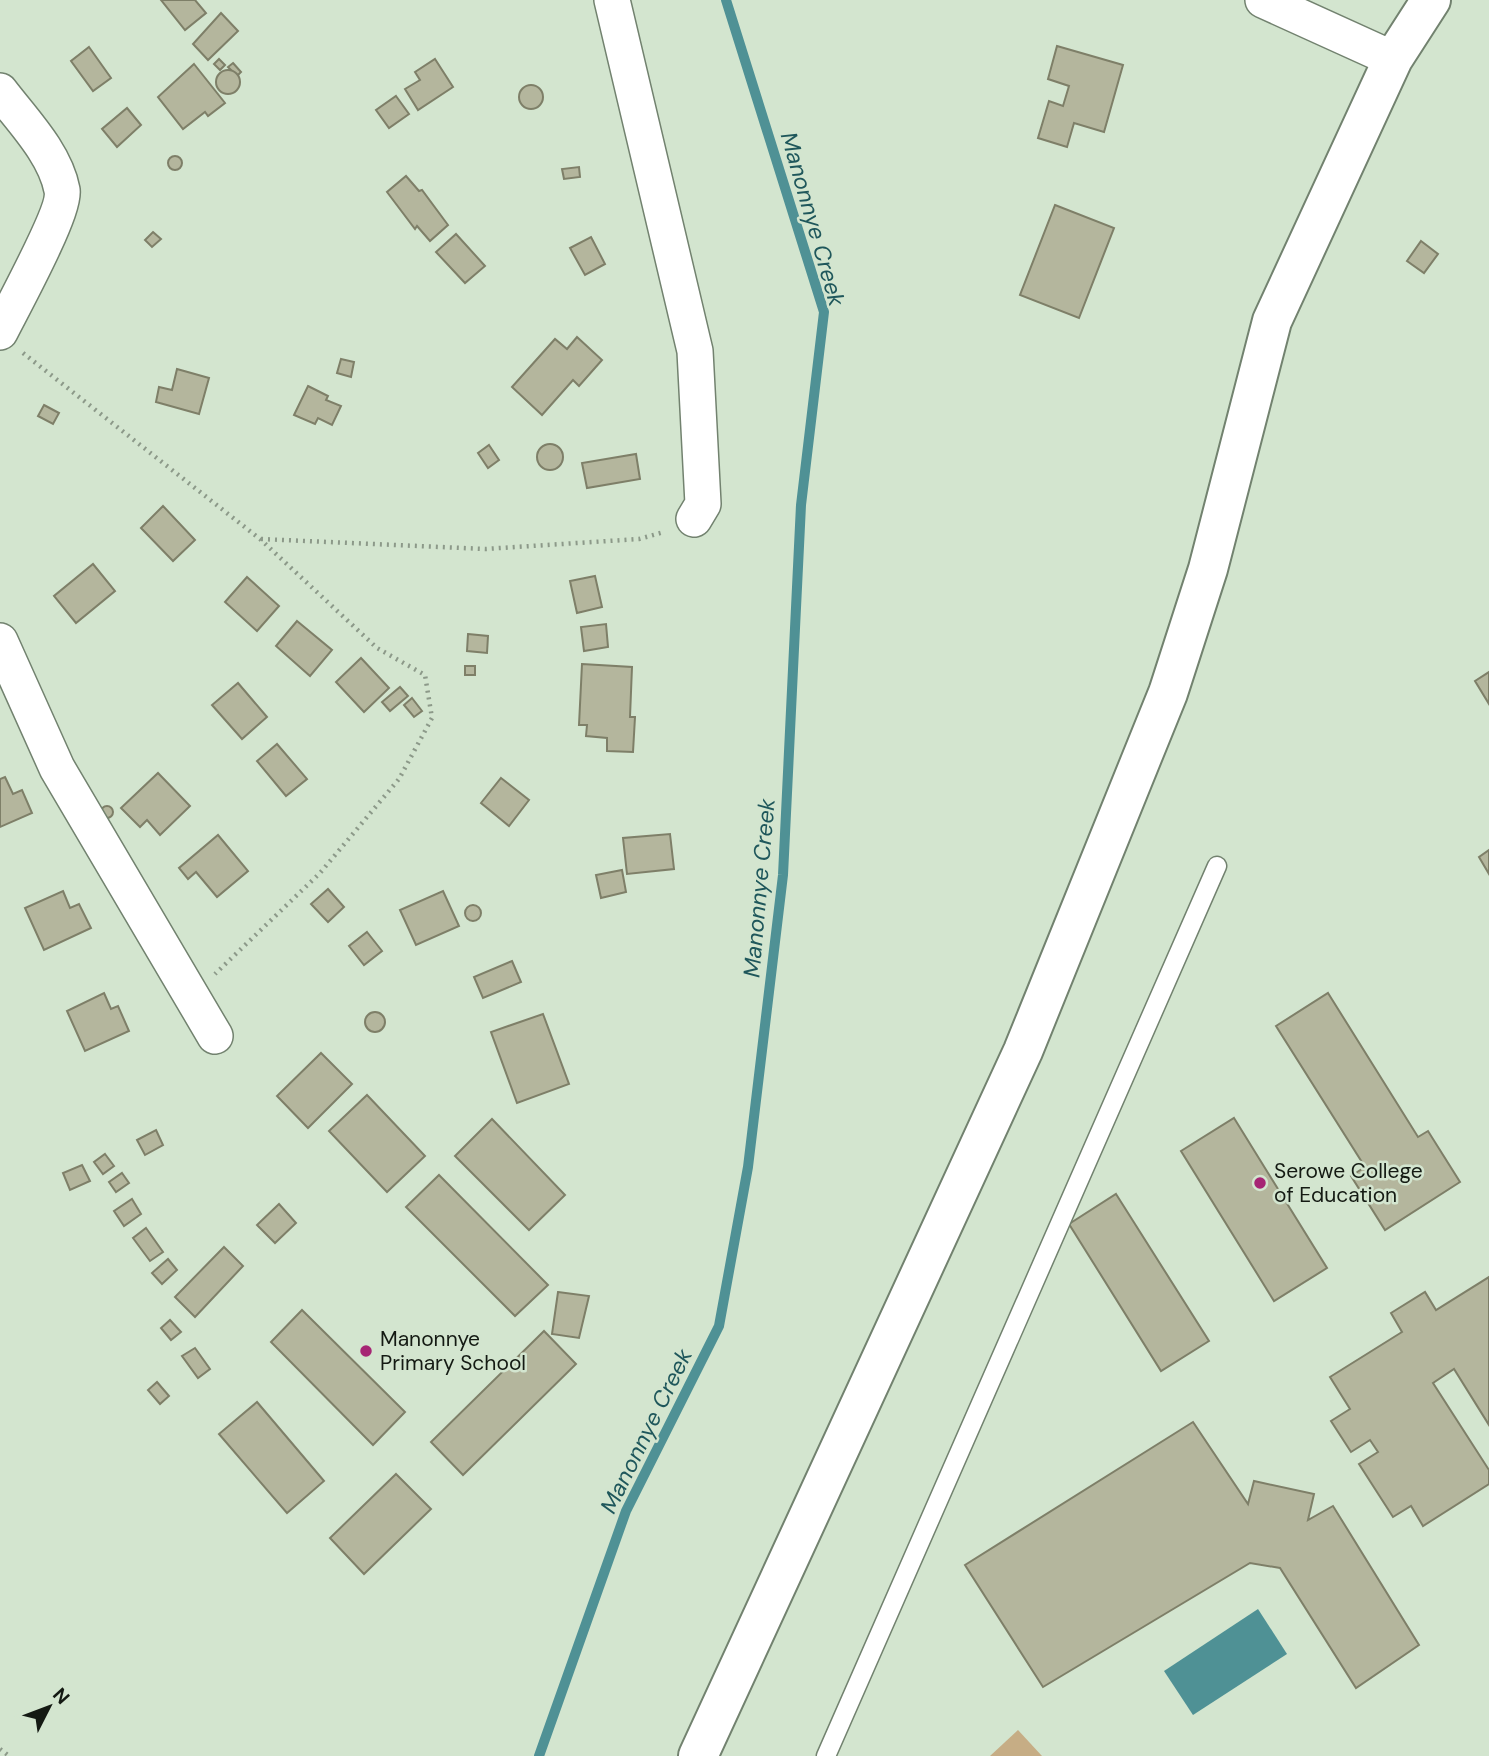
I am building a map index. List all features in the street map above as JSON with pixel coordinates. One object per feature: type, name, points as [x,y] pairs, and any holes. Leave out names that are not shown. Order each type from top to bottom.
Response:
[{"type":"street","points":[[612,0],[695,351],[703,504],[694,519]]},
{"type":"street","points":[[1263,0],[1393,59]]},
{"type":"street","points":[[698,1756],[1023,1051],[1168,693],[1208,569],[1272,321],[1393,59],[1431,0]]},
{"type":"street","points":[[0,91],[49,157],[63,192],[11,342]]},
{"type":"street","points":[[0,641],[57,768],[215,1036]]},
{"type":"lane","points":[[825,1756],[1217,866]]},
{"type":"path","points":[[11,342],[260,539],[377,648],[425,675],[432,718],[399,779],[320,873],[192,997]]},
{"type":"path","points":[[260,539],[485,550],[639,539],[678,528],[694,519]]},
{"type":"path","points":[[0,1749],[9,1756]]},
{"type":"shaded area","points":[[1018,1730],[1042,1756],[990,1756]]},
{"type":"water","points":[[1258,1609],[1287,1654],[1193,1715],[1164,1671]]},
{"type":"building","points":[[161,0],[195,0],[206,13],[185,30]]},
{"type":"building","points":[[221,13],[238,31],[208,60],[193,44]]},
{"type":"building","points":[[1057,46],[1123,65],[1104,132],[1074,123],[1067,147],[1038,138],[1049,101],[1063,106],[1069,86],[1048,79]]},
{"type":"building","points":[[89,47],[111,78],[93,91],[71,61]]},
{"type":"building","points":[[219,59],[225,65],[220,70],[214,64]]},
{"type":"building","points":[[435,59],[453,87],[418,110],[405,89],[420,80],[415,72]]},
{"type":"building","points":[[233,63],[241,72],[237,76],[228,67]]},
{"type":"building","points":[[194,64],[225,103],[208,116],[205,112],[183,129],[158,97]]},
{"type":"building","points":[[228,70],[237,73],[240,82],[237,91],[228,94],[219,91],[216,82],[219,73]]},
{"type":"building","points":[[531,85],[540,88],[543,97],[540,106],[531,109],[522,106],[519,97],[522,88]]},
{"type":"building","points":[[396,96],[409,114],[389,128],[376,110]]},
{"type":"building","points":[[127,108],[141,125],[117,147],[102,129]]},
{"type":"building","points":[[175,156],[180,158],[180,168],[175,170],[170,168],[168,163],[170,158]]},
{"type":"building","points":[[579,167],[580,177],[564,179],[562,169]]},
{"type":"building","points":[[406,176],[419,191],[422,190],[448,225],[430,241],[417,226],[415,229],[387,192]]},
{"type":"building","points":[[1055,205],[1114,228],[1079,318],[1020,295]]},
{"type":"building","points":[[153,232],[161,239],[152,247],[145,240]]},
{"type":"building","points":[[456,234],[485,266],[465,283],[436,252]]},
{"type":"building","points":[[591,237],[605,264],[585,275],[570,248]]},
{"type":"building","points":[[1421,241],[1438,254],[1424,273],[1407,261]]},
{"type":"building","points":[[577,337],[602,360],[579,386],[573,380],[542,415],[512,387],[555,339],[567,349]]},
{"type":"building","points":[[341,359],[354,362],[351,377],[337,373]]},
{"type":"building","points":[[177,369],[209,378],[199,414],[156,402],[159,387],[172,390]]},
{"type":"building","points":[[308,386],[328,396],[326,400],[341,406],[332,425],[318,418],[315,424],[294,415]]},
{"type":"building","points":[[44,405],[59,413],[53,424],[38,416]]},
{"type":"building","points":[[550,444],[559,448],[563,457],[559,466],[550,470],[541,466],[537,457],[541,448]]},
{"type":"building","points":[[489,445],[499,460],[488,468],[478,453]]},
{"type":"building","points":[[636,454],[640,479],[587,488],[582,463]]},
{"type":"building","points":[[163,506],[195,540],[173,561],[141,528]]},
{"type":"building","points":[[93,564],[115,591],[76,623],[54,596]]},
{"type":"building","points":[[595,576],[602,607],[577,613],[570,581]]},
{"type":"building","points":[[247,577],[279,606],[257,631],[225,602]]},
{"type":"building","points":[[297,621],[332,650],[310,676],[276,646]]},
{"type":"building","points":[[606,624],[608,647],[584,651],[581,627]]},
{"type":"building","points":[[468,634],[488,636],[487,653],[467,651]]},
{"type":"building","points":[[361,658],[389,688],[364,712],[336,682]]},
{"type":"building","points":[[582,664],[632,667],[630,717],[635,717],[633,752],[607,751],[607,738],[586,736],[587,725],[579,725]]},
{"type":"building","points":[[465,666],[475,666],[475,675],[465,675]]},
{"type":"building","points":[[1489,672],[1489,704],[1475,681]]},
{"type":"building","points":[[238,683],[267,717],[242,739],[212,705]]},
{"type":"building","points":[[400,687],[408,696],[390,711],[382,702]]},
{"type":"building","points":[[412,698],[422,711],[414,717],[404,705]]},
{"type":"building","points":[[277,744],[307,779],[286,796],[257,761]]},
{"type":"building","points":[[158,773],[190,806],[160,835],[147,820],[140,827],[121,808]]},
{"type":"building","points":[[5,777],[13,794],[22,790],[32,813],[0,827],[0,779]]},
{"type":"building","points":[[501,778],[529,800],[509,826],[481,803]]},
{"type":"building","points":[[102,807],[112,807],[112,817],[102,817]]},
{"type":"building","points":[[670,834],[674,869],[627,874],[623,838]]},
{"type":"building","points":[[218,835],[248,871],[217,897],[196,872],[188,879],[179,868]]},
{"type":"building","points":[[1489,850],[1489,874],[1479,857]]},
{"type":"building","points":[[622,870],[626,892],[601,898],[596,875]]},
{"type":"building","points":[[328,889],[344,907],[328,922],[311,904]]},
{"type":"building","points":[[63,891],[70,908],[79,904],[91,928],[44,950],[25,908]]},
{"type":"building","points":[[443,891],[459,926],[416,945],[400,910]]},
{"type":"building","points":[[470,905],[476,905],[481,913],[479,919],[470,921],[465,916],[465,910]]},
{"type":"building","points":[[367,932],[382,951],[364,965],[349,946]]},
{"type":"building","points":[[512,961],[521,982],[483,998],[474,977]]},
{"type":"building","points":[[104,993],[111,1009],[118,1006],[129,1031],[85,1051],[67,1011]]},
{"type":"building","points":[[1328,993],[1418,1137],[1428,1131],[1460,1182],[1385,1230],[1351,1176],[1365,1167],[1276,1026]]},
{"type":"building","points":[[371,1012],[379,1012],[385,1022],[379,1032],[371,1032],[365,1026],[365,1018]]},
{"type":"building","points":[[543,1014],[569,1084],[517,1103],[491,1032]]},
{"type":"building","points":[[321,1053],[352,1084],[308,1128],[277,1096]]},
{"type":"building","points":[[367,1095],[425,1156],[387,1192],[329,1131]]},
{"type":"building","points":[[1234,1118],[1327,1268],[1274,1301],[1181,1151]]},
{"type":"building","points":[[492,1119],[565,1195],[529,1230],[455,1156]]},
{"type":"building","points":[[156,1130],[163,1145],[145,1155],[137,1140]]},
{"type":"building","points":[[105,1154],[114,1166],[103,1174],[94,1162]]},
{"type":"building","points":[[82,1165],[90,1181],[70,1190],[63,1173]]},
{"type":"building","points":[[122,1173],[129,1183],[116,1192],[109,1182]]},
{"type":"building","points":[[439,1175],[548,1285],[515,1316],[406,1207]]},
{"type":"building","points":[[1116,1194],[1209,1341],[1161,1371],[1069,1224]]},
{"type":"building","points":[[132,1199],[141,1214],[124,1226],[114,1211]]},
{"type":"building","points":[[279,1204],[296,1223],[275,1243],[257,1225]]},
{"type":"building","points":[[146,1228],[163,1252],[150,1261],[133,1238]]},
{"type":"building","points":[[224,1247],[243,1266],[195,1317],[175,1297]]},
{"type":"building","points":[[168,1259],[177,1270],[162,1284],[152,1273]]},
{"type":"building","points":[[1489,1277],[1489,1425],[1454,1369],[1433,1383],[1489,1470],[1489,1484],[1423,1526],[1411,1506],[1393,1517],[1359,1464],[1378,1452],[1370,1440],[1351,1452],[1331,1421],[1350,1409],[1330,1377],[1402,1332],[1391,1313],[1425,1292],[1436,1310]]},
{"type":"building","points":[[558,1292],[589,1296],[579,1338],[552,1334]]},
{"type":"building","points":[[302,1310],[405,1412],[373,1445],[271,1342]]},
{"type":"building","points":[[170,1320],[181,1332],[171,1340],[161,1328]]},
{"type":"building","points":[[544,1331],[576,1364],[463,1475],[431,1442]]},
{"type":"building","points":[[195,1348],[210,1369],[198,1378],[182,1356]]},
{"type":"building","points":[[157,1382],[169,1396],[160,1404],[148,1390]]},
{"type":"building","points":[[257,1402],[324,1481],[287,1513],[219,1434]]},
{"type":"building","points":[[1193,1422],[1248,1504],[1254,1481],[1314,1494],[1308,1520],[1333,1506],[1419,1645],[1356,1688],[1280,1568],[1250,1563],[1043,1687],[965,1565]]},
{"type":"building","points":[[396,1474],[431,1509],[364,1574],[330,1538]]},
{"type":"waterway","name":"Manonnye Creek","points":[[539,1756],[626,1511],[719,1326],[748,1167],[783,875],[801,505],[824,312],[726,0]]},
{"type":"place","name":"Serowe College of Education","points":[[1260,1183]]},
{"type":"place","name":"Manonnye Primary School","points":[[366,1351]]}]
